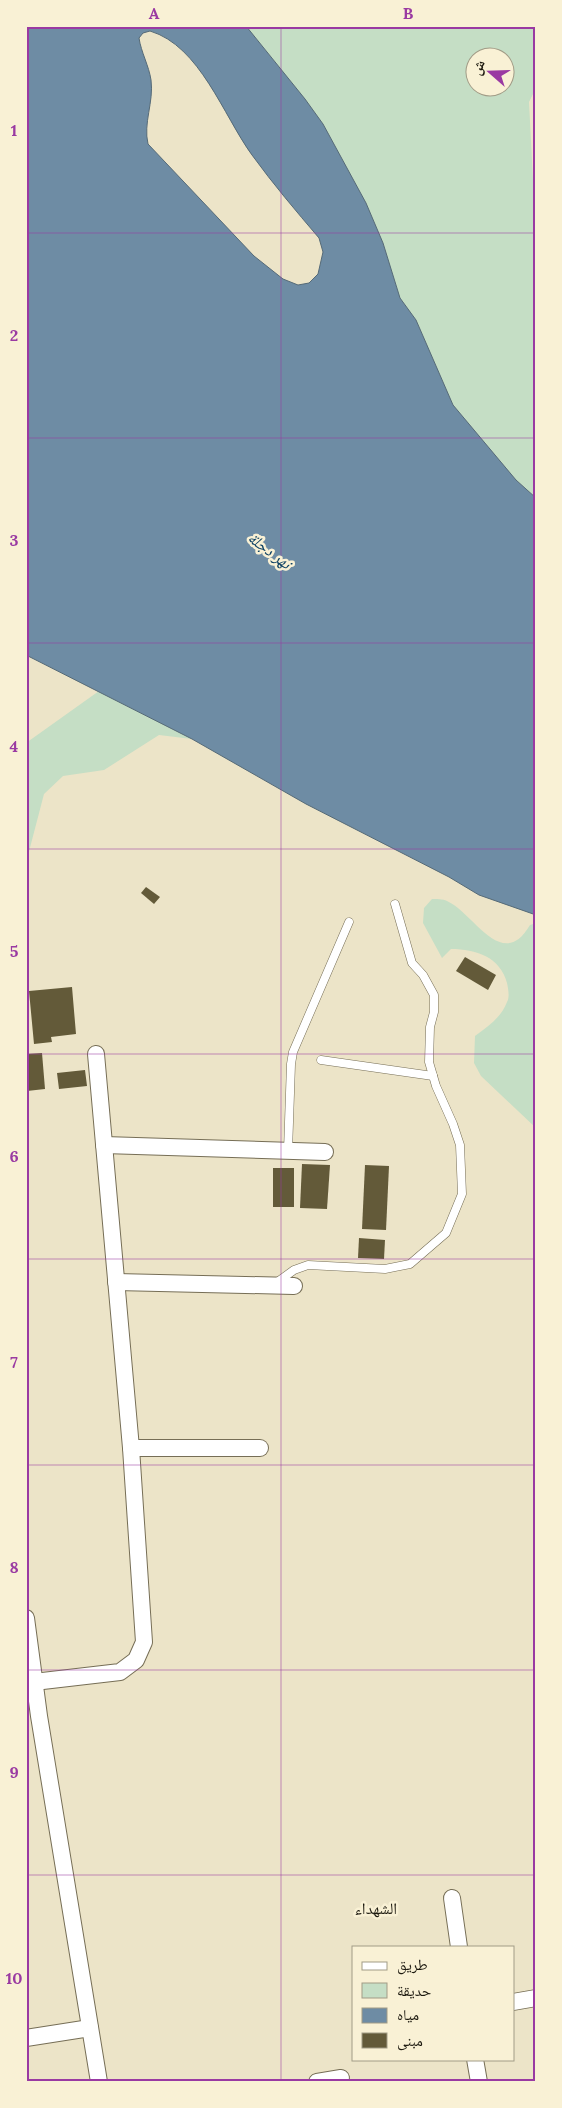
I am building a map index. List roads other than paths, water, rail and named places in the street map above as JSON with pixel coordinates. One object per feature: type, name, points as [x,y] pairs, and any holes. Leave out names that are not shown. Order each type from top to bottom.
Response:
[{"type":"street","points":[[34,1682],[120,1672],[136,1660],[141,1651],[143,1631],[131,1448],[96,1054]]},
{"type":"street","points":[[104,1146],[325,1152]]},
{"type":"street","points":[[116,1282],[294,1286]]},
{"type":"street","points":[[131,1448],[260,1448]]},
{"type":"street","points":[[26,1618],[34,1682],[32,1716],[99,2082]]},
{"type":"street","points":[[452,1898],[459,1946]]},
{"type":"street","points":[[514,2002],[536,1998]]},
{"type":"street","points":[[26,2038],[90,2028]]},
{"type":"street","points":[[476,2060],[479,2082]]},
{"type":"street","points":[[318,2082],[341,2078]]},
{"type":"lane","points":[[274,1286],[294,1270],[308,1265],[384,1269],[410,1264],[446,1233],[462,1194],[460,1146],[429,1062],[434,995],[423,975],[412,964],[395,904]]},
{"type":"lane","points":[[288,1151],[293,1052],[349,922]]},
{"type":"lane","points":[[321,1060],[433,1076]]},
{"type":"water","name":"نهر دجلة","points":[[26,26],[246,26],[323,124],[366,203],[383,243],[400,298],[416,320],[453,405],[516,480],[536,498],[536,915],[479,895],[449,877],[306,804],[192,739],[26,655]],"holes":[[[150,31],[168,39],[197,66],[252,155],[319,238],[323,252],[318,274],[309,283],[298,285],[283,279],[254,256],[148,144],[147,128],[152,88],[149,70],[139,38],[143,33]]]},
{"type":"district","name":"الشهداء","points":[[376,1908]]}]
